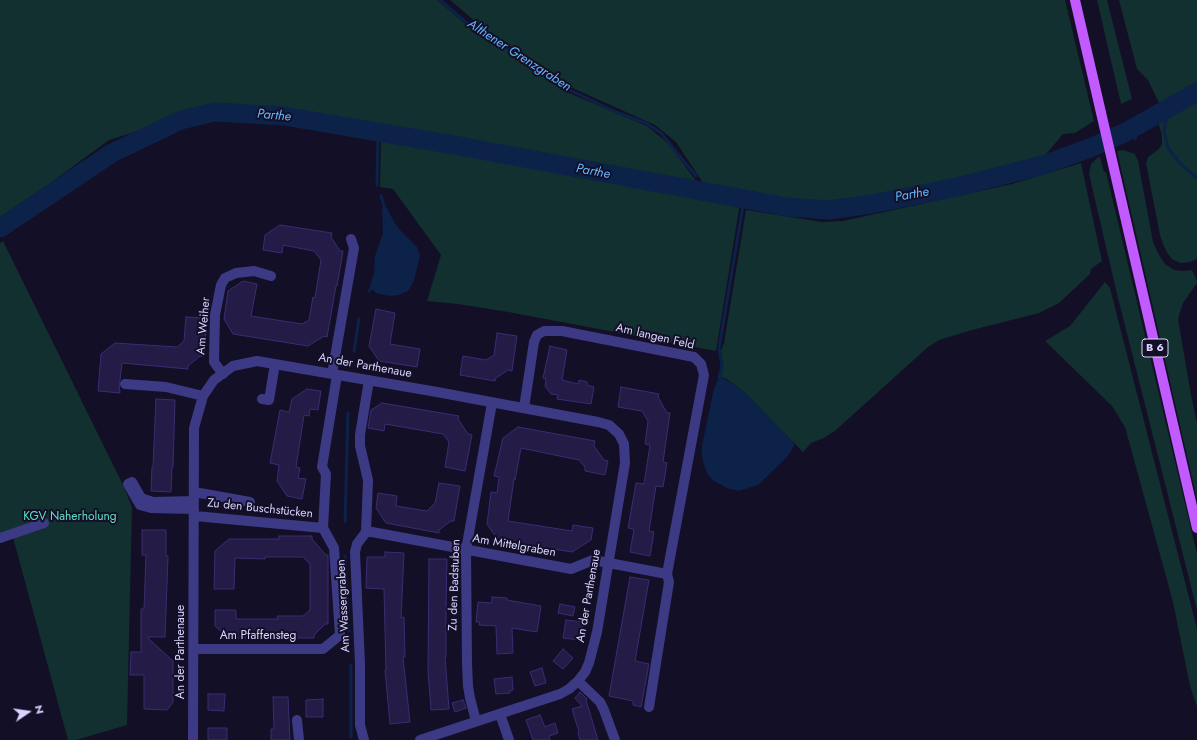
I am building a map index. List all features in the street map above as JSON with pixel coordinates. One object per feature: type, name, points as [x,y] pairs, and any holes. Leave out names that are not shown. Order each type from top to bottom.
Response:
[{"type":"main road","name":"B 6","points":[[1075,0],[1197,528]]},
{"type":"street","points":[[323,528],[326,474],[322,467],[354,248],[351,239]]},
{"type":"street","name":"Am Weiher","points":[[223,374],[214,362],[215,315],[221,285],[225,278],[236,272],[254,271],[271,276]]},
{"type":"street","name":"Am langen Feld","points":[[524,408],[534,342],[537,335],[544,331],[562,331],[694,357],[701,364],[704,375],[667,574],[669,582],[649,707]]},
{"type":"street","name":"An der Parthenaue","points":[[193,740],[194,428],[203,396],[214,380],[233,366],[257,361],[603,423],[609,425],[619,434],[624,444],[625,464],[594,648],[589,663],[578,682],[569,690],[560,694],[420,740]]},
{"type":"street","points":[[266,396],[275,364]]},
{"type":"street","name":"Am Wassergraben","points":[[364,740],[360,725],[360,664],[355,552],[357,544],[366,532],[368,480],[360,446],[360,435],[368,380]]},
{"type":"street","points":[[125,384],[166,387],[203,396]]},
{"type":"street","name":"Zu den Badstuben","points":[[476,721],[467,678],[466,550],[492,403]]},
{"type":"street","points":[[228,492],[194,501],[151,508],[140,505],[128,484],[132,482],[141,498],[153,502],[194,501],[250,502]]},
{"type":"street","name":"Zu den Buschstücken","points":[[194,501],[323,528]]},
{"type":"street","points":[[0,538],[44,523]]},
{"type":"street","name":"Am Wassergraben","points":[[323,528],[334,548],[340,635],[323,648]]},
{"type":"street","name":"Am Mittelgraben","points":[[366,532],[572,569],[593,560],[608,563]]},
{"type":"street","points":[[608,563],[667,574]]},
{"type":"street","name":"Am Pfaffensteg","points":[[194,649],[323,648]]},
{"type":"street","points":[[578,682],[600,702],[615,740]]},
{"type":"street","points":[[500,714],[509,740]]},
{"type":"street","points":[[297,720],[299,740]]},
{"type":"green space","points":[[0,0],[437,0],[475,32],[506,48],[562,90],[647,126],[669,144],[702,189],[351,120],[279,110],[219,110],[203,112],[176,119],[109,140],[0,220]]},
{"type":"green space","points":[[450,0],[1065,0],[1094,121],[1075,133],[1063,134],[1042,159],[975,179],[884,198],[827,207],[707,189],[676,142],[655,125],[559,82],[506,43],[484,29]]},
{"type":"green space","points":[[1097,0],[1107,0],[1132,99],[1121,104]]},
{"type":"green space","points":[[1119,0],[1197,0],[1197,83],[1161,107],[1148,80],[1137,69]]},
{"type":"green space","points":[[1197,98],[1197,259],[1190,262],[1181,263],[1173,260],[1163,244],[1146,163],[1148,157],[1159,149],[1162,144],[1162,135],[1158,122]]},
{"type":"green space","points":[[381,137],[740,203],[716,351],[508,312],[427,301],[441,255],[393,189],[380,187]]},
{"type":"green space","points":[[1123,150],[1135,154],[1138,161],[1153,242],[1159,255],[1165,264],[1174,270],[1192,270],[1197,281],[1183,303],[1178,319],[1197,423],[1197,499],[1117,151]]},
{"type":"green space","points":[[1100,157],[1104,172],[1106,172],[1197,554],[1197,610],[1117,294],[1089,174],[1091,164]]},
{"type":"green space","points":[[1081,163],[1102,261],[1091,269],[1090,274],[1059,303],[1039,313],[939,340],[928,347],[836,430],[824,438],[811,443],[803,452],[744,392],[725,378],[721,377],[723,363],[721,351],[724,343],[746,210],[822,222],[843,221],[1012,184]]},
{"type":"green space","name":"KGV Naherholung","points":[[3,241],[124,487],[132,507],[127,725],[76,740],[68,740],[11,530],[0,534],[0,243]]},
{"type":"green space","points":[[1105,282],[1110,288],[1197,629],[1197,707],[1190,686],[1173,602],[1125,427],[1112,406],[1045,341],[1070,326]]},
{"type":"water","points":[[384,206],[387,208],[394,222],[401,231],[417,247],[420,256],[414,280],[409,290],[399,295],[389,296],[376,293],[370,285],[374,274],[375,256],[383,233],[382,209]]},
{"type":"water","points":[[722,377],[744,392],[794,443],[794,446],[788,456],[758,485],[739,491],[729,489],[714,481],[708,475],[702,456],[702,446],[714,388],[719,378]]},
{"type":"building","points":[[280,225],[332,233],[331,237],[340,251],[343,251],[327,337],[324,336],[308,346],[233,334],[224,319],[228,291],[243,281],[257,284],[251,316],[302,324],[309,320],[313,297],[315,298],[321,260],[314,251],[283,245],[282,253],[263,250],[265,235]]},
{"type":"building","points":[[376,309],[395,313],[390,344],[420,349],[417,367],[379,361],[369,346]]},
{"type":"building","points":[[186,317],[207,318],[204,356],[200,356],[188,366],[188,369],[122,363],[119,384],[120,393],[98,391],[101,354],[115,343],[177,347],[184,341]]},
{"type":"building","points":[[497,333],[517,336],[512,371],[508,370],[496,378],[495,381],[460,375],[463,356],[486,360],[494,355]]},
{"type":"building","points":[[550,346],[567,350],[562,380],[578,384],[579,380],[587,382],[587,385],[594,387],[591,404],[557,399],[558,395],[551,394],[545,386],[546,379],[543,378]]},
{"type":"building","points":[[621,387],[659,394],[658,397],[667,413],[670,413],[663,462],[667,463],[663,487],[656,486],[649,531],[654,532],[650,556],[630,552],[634,529],[628,528],[636,483],[644,484],[650,445],[645,444],[648,421],[642,411],[618,407]]},
{"type":"building","points":[[307,389],[321,391],[318,410],[310,409],[309,416],[304,415],[296,467],[300,468],[298,478],[306,479],[302,499],[287,496],[277,481],[279,465],[270,463],[280,410],[289,412],[292,399]]},
{"type":"building","points":[[156,399],[175,400],[171,492],[151,491]]},
{"type":"building","points":[[382,403],[459,416],[458,419],[468,434],[472,435],[465,471],[445,467],[449,442],[443,434],[385,424],[384,431],[368,428],[371,410]]},
{"type":"building","points":[[518,427],[595,441],[594,446],[604,460],[608,461],[605,475],[585,471],[585,467],[579,460],[521,448],[515,480],[514,479],[508,521],[572,531],[573,525],[593,528],[591,540],[572,552],[498,540],[487,524],[491,492],[497,493],[499,477],[494,476],[503,438]]},
{"type":"building","points":[[439,483],[460,486],[454,521],[451,521],[439,530],[439,533],[386,523],[376,508],[378,493],[397,496],[396,506],[427,511],[435,503]]},
{"type":"building","points":[[142,530],[166,530],[166,556],[168,556],[165,637],[147,637],[173,661],[173,702],[167,710],[144,709],[144,675],[130,675],[131,652],[141,652],[141,609],[144,609],[146,555],[142,555]]},
{"type":"building","points":[[279,536],[312,536],[312,539],[326,555],[328,555],[328,624],[325,624],[314,635],[314,638],[229,638],[215,626],[215,610],[236,610],[236,619],[278,619],[277,616],[303,616],[310,610],[310,564],[303,557],[265,557],[265,559],[235,558],[234,589],[214,589],[215,551],[229,539],[279,539]]},
{"type":"building","points":[[385,552],[404,553],[401,618],[404,617],[405,657],[403,657],[410,722],[390,724],[385,670],[384,589],[366,588],[367,557],[385,557]]},
{"type":"building","points":[[429,559],[447,559],[445,657],[449,709],[431,710],[428,671]]},
{"type":"building","points":[[630,577],[649,580],[635,661],[649,664],[641,707],[633,705],[633,701],[609,696]]},
{"type":"building","points":[[492,597],[507,598],[507,600],[541,606],[537,632],[512,628],[513,653],[497,654],[496,626],[479,625],[480,622],[476,622],[478,602],[492,603]]},
{"type":"building","points":[[560,604],[575,607],[573,616],[558,613]]},
{"type":"building","points":[[566,620],[583,622],[580,640],[563,638]]},
{"type":"building","points":[[563,649],[573,658],[563,669],[553,661]]},
{"type":"building","points":[[542,668],[546,683],[535,686],[530,672]]},
{"type":"building","points":[[512,677],[513,690],[510,691],[510,693],[496,694],[494,679]]},
{"type":"building","points":[[580,692],[587,699],[586,700],[598,740],[580,740],[572,709],[582,706],[575,698]]},
{"type":"building","points":[[208,694],[225,694],[224,711],[208,710]]},
{"type":"building","points":[[273,697],[288,697],[290,740],[271,740],[271,729],[274,729]]},
{"type":"building","points":[[323,699],[323,717],[306,717],[306,700]]},
{"type":"building","points":[[463,700],[466,708],[455,712],[452,703]]},
{"type":"building","points":[[540,715],[545,727],[555,723],[558,733],[549,736],[550,740],[533,740],[526,720]]},
{"type":"building","points":[[208,728],[227,728],[227,740],[208,740]]},
{"type":"waterway","name":"Althener Grenzgraben","points":[[440,0],[473,28],[493,38],[528,61],[559,85],[616,112],[646,123],[661,133],[696,176]]},
{"type":"waterway","name":"Parthe","points":[[0,228],[112,153],[181,120],[215,112],[284,116],[454,145],[787,207],[829,210],[872,204],[957,187],[1043,165],[1090,148],[1124,133],[1197,92]]},
{"type":"waterway","points":[[1174,105],[1166,119],[1164,131],[1168,148],[1180,163],[1197,178]]},
{"type":"waterway","points":[[1135,139],[1138,131],[1145,121]]},
{"type":"waterway","points":[[377,185],[378,132]]},
{"type":"waterway","name":"Althener Grenzgraben","points":[[704,187],[708,193]]},
{"type":"waterway","points":[[381,196],[384,206]]},
{"type":"waterway","points":[[719,378],[722,367],[719,348],[744,200]]},
{"type":"waterway","points":[[354,351],[359,319]]},
{"type":"waterway","points":[[345,522],[348,413]]},
{"type":"waterway","points":[[345,556],[349,631]]},
{"type":"waterway","points":[[351,665],[351,737]]}]
